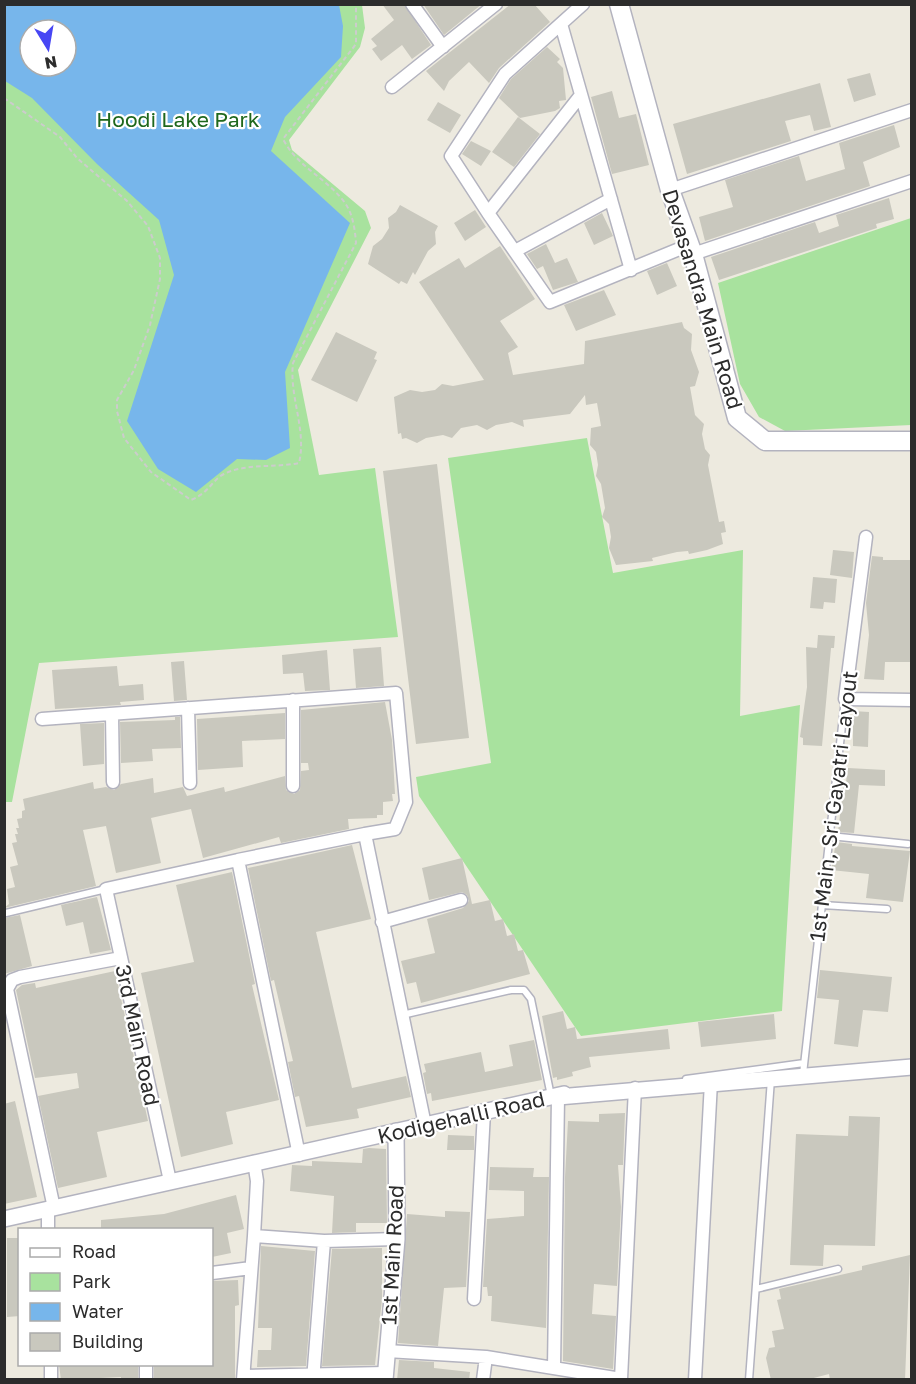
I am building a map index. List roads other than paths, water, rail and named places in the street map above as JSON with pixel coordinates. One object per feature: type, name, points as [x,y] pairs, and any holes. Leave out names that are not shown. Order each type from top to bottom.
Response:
[{"type":"main road","name":"Devasandra Main Road","points":[[619,4],[670,190],[691,250],[737,418],[765,441],[912,441]]},
{"type":"street","points":[[412,4],[443,47]]},
{"type":"street","points":[[583,4],[505,75],[451,156],[550,302],[631,270],[912,181]]},
{"type":"street","points":[[392,87],[495,5]]},
{"type":"street","points":[[561,24],[631,270]]},
{"type":"street","points":[[488,213],[581,95]]},
{"type":"street","points":[[670,190],[912,110]]},
{"type":"street","points":[[515,251],[610,199]]},
{"type":"street","name":"1st Main, Sri Gayatri Layout","points":[[845,699],[866,537]]},
{"type":"street","points":[[42,719],[396,693],[406,802],[395,829],[106,889]]},
{"type":"street","points":[[845,699],[912,700]]},
{"type":"street","points":[[293,700],[293,786]]},
{"type":"street","points":[[188,708],[190,783]]},
{"type":"street","points":[[112,714],[113,782]]},
{"type":"street","points":[[364,834],[425,1125]]},
{"type":"street","points":[[238,860],[299,1155]]},
{"type":"street","name":"3rd Main Road","points":[[106,889],[170,1181]]},
{"type":"street","points":[[382,922],[461,900]]},
{"type":"street","points":[[48,1228],[51,1208],[7,989],[12,980],[20,977],[121,958]]},
{"type":"street","name":"Kodigehalli Road","points":[[4,1219],[555,1097],[635,1088],[771,1078],[803,1068],[912,1067]]},
{"type":"street","points":[[695,1380],[711,1082]]},
{"type":"street","points":[[387,1351],[486,1357],[621,1379],[635,1088]]},
{"type":"street","points":[[554,1368],[555,1097]]},
{"type":"street","points":[[474,1299],[484,1112]]},
{"type":"street","name":"1st Main Road","points":[[385,1376],[397,1239],[396,1131]]},
{"type":"street","points":[[254,1162],[257,1181],[244,1378],[385,1376]]},
{"type":"street","points":[[254,1236],[324,1241],[397,1239]]},
{"type":"street","points":[[313,1377],[324,1241]]},
{"type":"street","points":[[213,1273],[252,1268]]},
{"type":"street","points":[[483,1380],[486,1357]]},
{"type":"lane","name":"1st Main, Sri Gayatri Layout","points":[[803,1068],[845,699]]},
{"type":"lane","points":[[830,836],[908,844]]},
{"type":"lane","points":[[6,913],[106,889]]},
{"type":"lane","points":[[822,905],[887,909]]},
{"type":"lane","points":[[401,1015],[511,990],[524,990],[531,999],[555,1097],[803,1068]]},
{"type":"lane","points":[[749,1380],[771,1078]]},
{"type":"lane","points":[[756,1289],[838,1269]]},
{"type":"water","name":"Hoodi Lake Park","points":[[4,5],[339,5],[343,26],[341,57],[285,117],[271,151],[350,223],[285,372],[290,448],[266,460],[237,459],[196,492],[158,469],[127,421],[174,275],[159,220],[97,164],[32,98],[5,81]]}]
